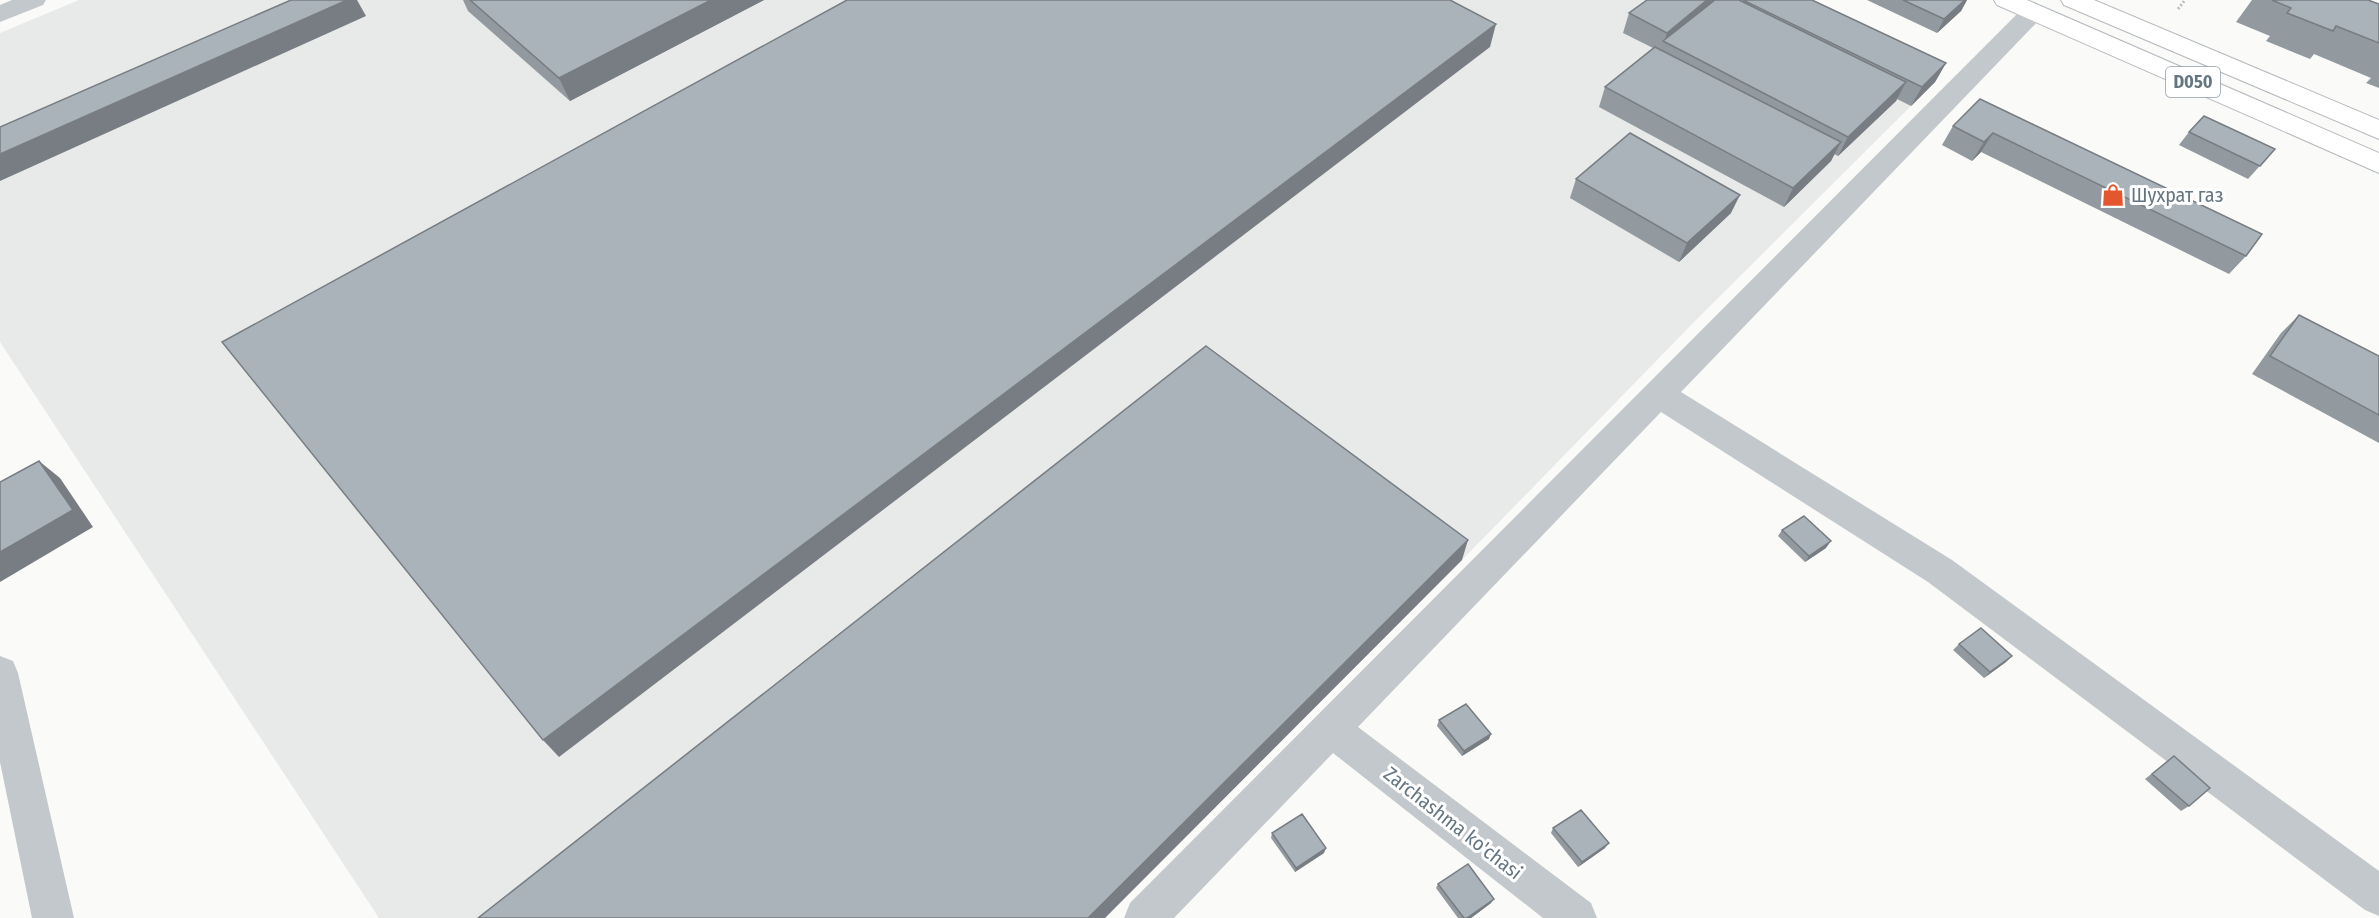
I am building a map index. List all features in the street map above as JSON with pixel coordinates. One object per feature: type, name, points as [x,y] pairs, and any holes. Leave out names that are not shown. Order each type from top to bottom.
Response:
[{"type":"main road","name":"D050","points":[[2073,0],[2379,130]]},
{"type":"main road","name":"D050","points":[[2020,6],[2379,164]]},
{"type":"street","points":[[0,14],[34,0]]},
{"type":"street","points":[[1145,918],[1658,394],[2020,6]]},
{"type":"street","points":[[1658,394],[1940,571],[2379,896]]},
{"type":"street","points":[[0,673],[53,918]]},
{"type":"street","name":"Zarchashma ko'chasi","points":[[1330,728],[1576,918]]},
{"type":"shaded area","points":[[79,0],[1764,0],[1935,82],[1695,321],[1462,560],[1105,918],[379,918],[0,342],[0,33]]},
{"type":"building","points":[[291,0],[347,0],[0,154],[0,127]]},
{"type":"building","points":[[470,0],[711,0],[559,78]]},
{"type":"building","points":[[847,0],[1450,0],[1496,24],[543,740],[222,342]]},
{"type":"building","points":[[1647,0],[1707,0],[1667,33],[1629,13]]},
{"type":"building","points":[[1715,0],[1739,0],[1906,82],[1848,137],[1663,41]]},
{"type":"building","points":[[1743,0],[1812,0],[1946,63],[1922,87]]},
{"type":"building","points":[[1903,0],[1965,0],[1944,19]]},
{"type":"building","points":[[2272,0],[2368,0],[2379,4],[2379,43],[2336,26],[2333,31],[2287,13],[2291,8]]},
{"type":"building","points":[[1655,47],[1841,142],[1793,188],[1605,87]]},
{"type":"building","points":[[1980,99],[2262,234],[2246,256],[1993,133],[1984,142],[1953,126]]},
{"type":"building","points":[[2204,116],[2275,149],[2260,166],[2189,132]]},
{"type":"building","points":[[1630,133],[1740,195],[1687,243],[1576,179]]},
{"type":"building","points":[[2299,315],[2379,356],[2379,415],[2270,356]]},
{"type":"building","points":[[1206,346],[1468,540],[1088,918],[478,918]]},
{"type":"building","points":[[39,461],[73,510],[0,552],[0,482]]},
{"type":"building","points":[[1804,516],[1831,541],[1809,556],[1782,530]]},
{"type":"building","points":[[1981,628],[2012,656],[1990,672],[1959,644]]},
{"type":"building","points":[[1466,704],[1491,734],[1464,751],[1439,720]]},
{"type":"building","points":[[2174,756],[2210,788],[2189,806],[2152,774]]},
{"type":"building","points":[[1581,810],[1609,843],[1582,862],[1553,828]]},
{"type":"building","points":[[1302,814],[1326,848],[1296,868],[1272,833]]},
{"type":"building","points":[[1468,864],[1494,899],[1464,918],[1438,884]]},
{"type":"place","name":"Шухрат газ","points":[[2113,195]]}]
